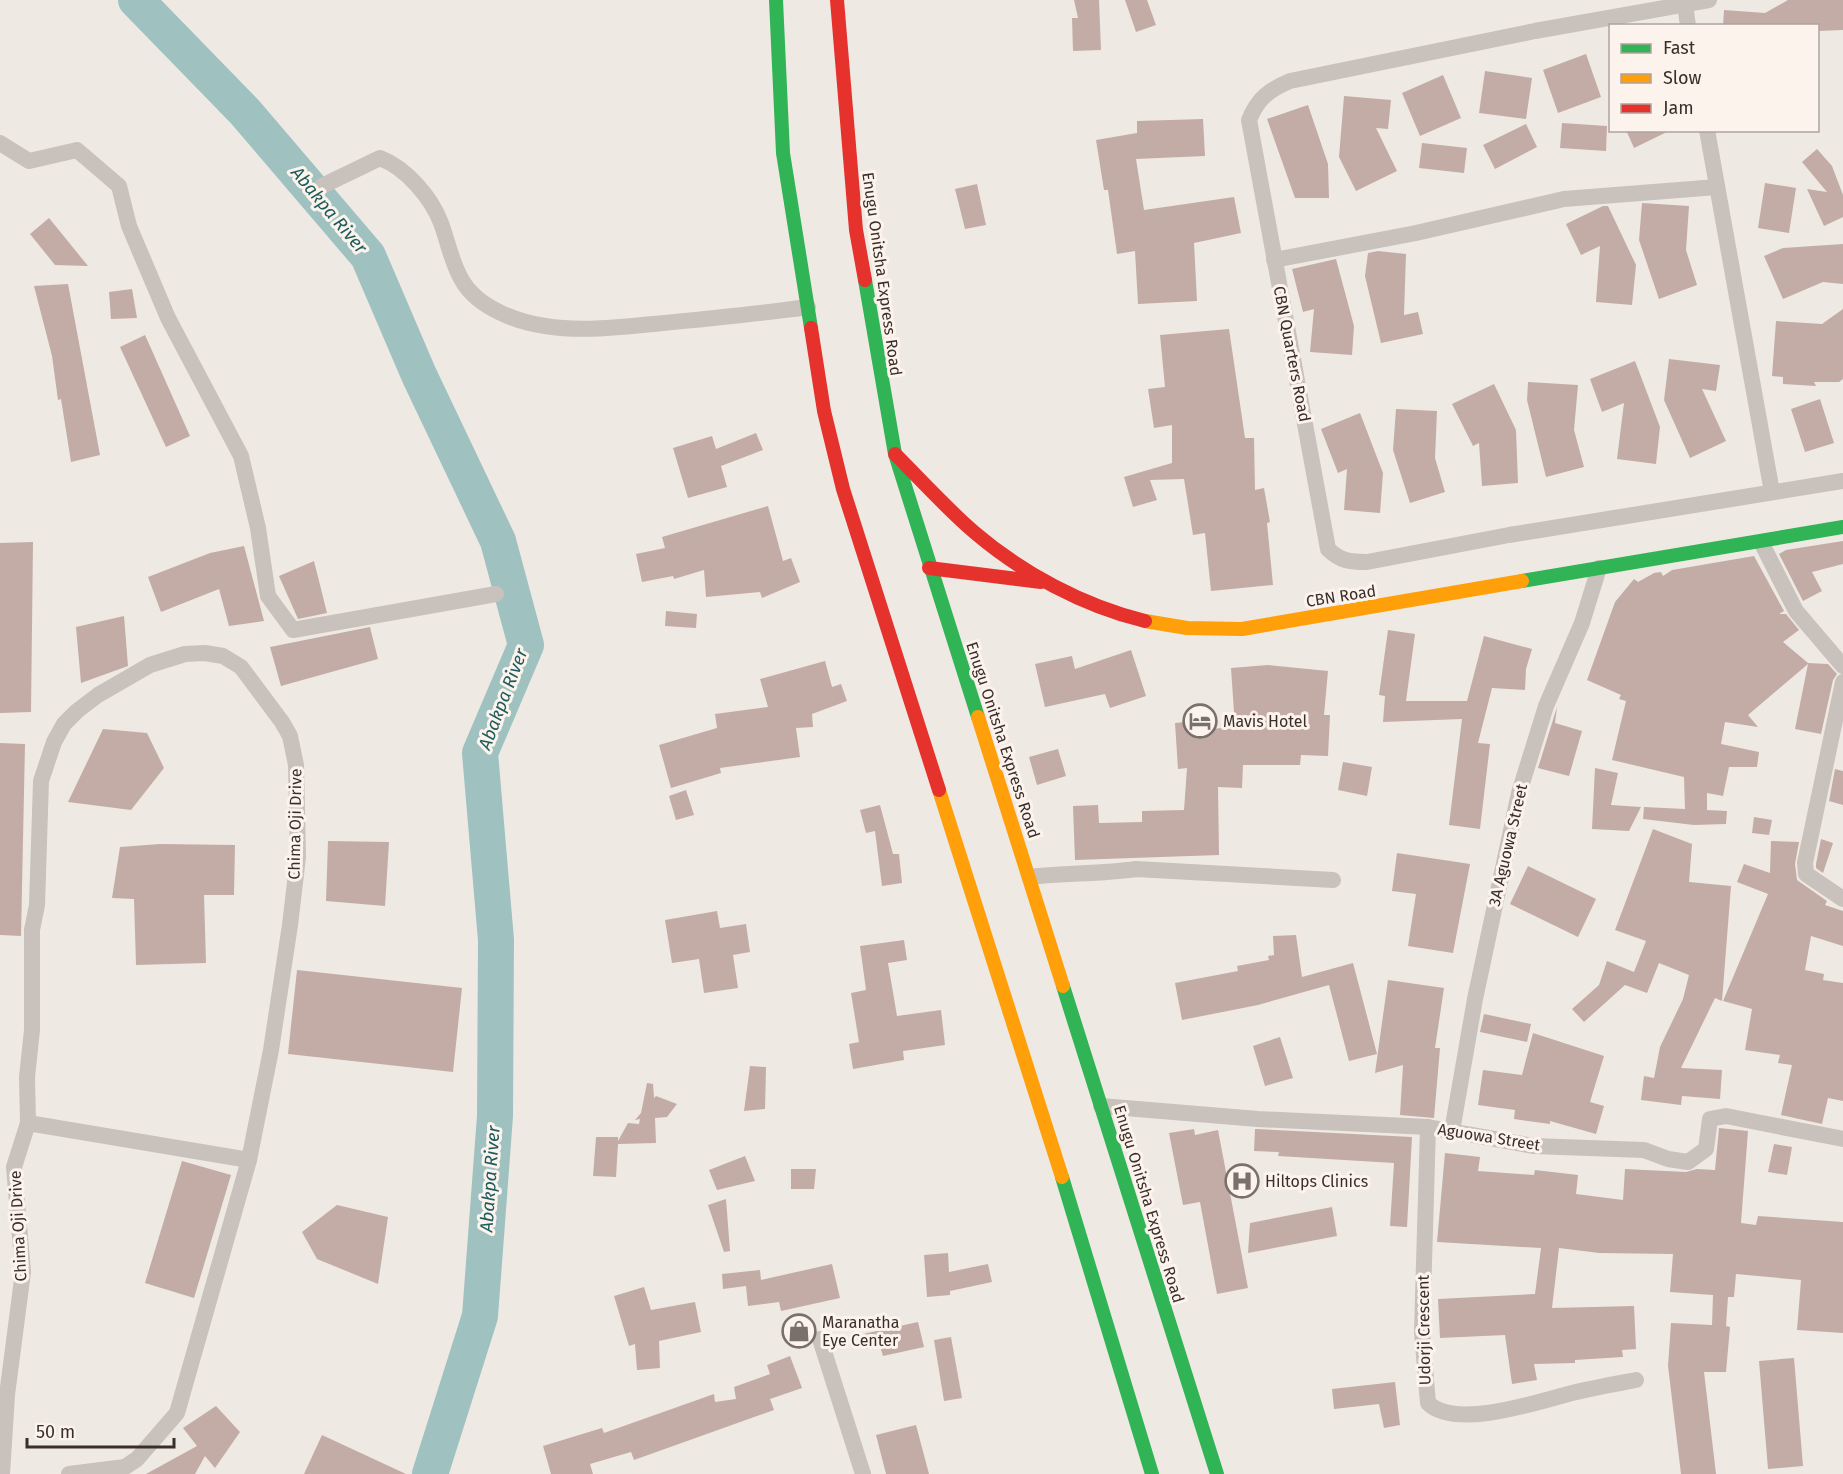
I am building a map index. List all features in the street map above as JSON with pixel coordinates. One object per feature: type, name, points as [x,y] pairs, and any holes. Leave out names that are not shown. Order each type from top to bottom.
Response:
[{"type":"main road","points":[[776,0],[783,153],[824,411],[843,489],[1048,1132],[1152,1474]]},
{"type":"main road","name":"Enugu Onitsha Express Road","points":[[837,0],[856,230],[895,454],[929,568],[1030,877],[1217,1474]]},
{"type":"main road","name":"CBN Road","points":[[895,454],[987,543],[1047,583],[1113,611],[1154,624],[1200,630],[1242,629],[1843,527]]},
{"type":"main road","points":[[929,568],[1047,583]]},
{"type":"street","name":"CBN Quarters Road","points":[[1709,0],[1535,31],[1290,81],[1270,90],[1256,103],[1249,120],[1328,549],[1337,558],[1349,562],[1367,562],[1509,535],[1843,481]]},
{"type":"street","points":[[1685,4],[1688,24]]},
{"type":"street","points":[[1707,132],[1772,492]]},
{"type":"street","points":[[0,143],[29,161],[77,150],[119,186],[129,225],[168,318],[241,456],[258,528],[268,596],[292,630],[496,594]]},
{"type":"street","points":[[321,186],[380,158],[391,162],[422,192],[439,219],[456,267],[469,291],[496,310],[544,326],[583,329],[622,327],[808,308]]},
{"type":"street","points":[[1274,260],[1416,233],[1564,199],[1717,187]]},
{"type":"street","points":[[1761,542],[1796,611],[1843,666]]},
{"type":"street","name":"3A Aguowa Street","points":[[1452,1131],[1475,999],[1518,793],[1546,706],[1582,623],[1599,568]]},
{"type":"street","name":"Chima Oji Drive","points":[[2,1474],[9,1377],[23,1272],[14,1167],[28,1123],[27,1077],[32,1030],[32,930],[37,905],[41,781],[54,742],[64,724],[98,695],[161,659],[205,653],[231,659],[253,680],[290,736],[296,765],[298,857],[271,1050],[249,1160],[177,1413],[136,1459],[125,1467],[69,1474]]},
{"type":"street","points":[[1843,682],[1805,863],[1806,874],[1813,881],[1843,899]]},
{"type":"street","points":[[1030,877],[1136,869],[1333,880]]},
{"type":"street","name":"Aguowa Street","points":[[1101,1106],[1258,1119],[1428,1127],[1533,1146],[1644,1150],[1668,1159],[1688,1162],[1706,1149],[1710,1119],[1726,1116],[1843,1139]]},
{"type":"street","points":[[28,1123],[249,1160]]},
{"type":"street","name":"Udorji Crescent","points":[[1428,1127],[1422,1332],[1428,1403],[1435,1410],[1448,1413],[1495,1413],[1636,1380]]},
{"type":"street","points":[[820,1339],[863,1474]]},
{"type":"building","points":[[1074,0],[1099,0],[1101,50],[1073,51],[1072,18],[1078,18]]},
{"type":"building","points":[[1125,0],[1147,0],[1156,25],[1136,32]]},
{"type":"building","points":[[1788,0],[1843,0],[1843,30],[1819,31],[1819,24],[1723,24],[1724,10],[1765,13]]},
{"type":"building","points":[[1586,54],[1601,97],[1558,113],[1543,70]]},
{"type":"building","points":[[1485,71],[1532,78],[1526,119],[1479,113]]},
{"type":"building","points":[[1443,75],[1461,118],[1420,136],[1402,93]]},
{"type":"building","points":[[1344,96],[1391,100],[1388,129],[1376,128],[1397,171],[1356,191],[1339,157]]},
{"type":"building","points":[[1308,105],[1328,164],[1329,198],[1295,198],[1267,119]]},
{"type":"building","points":[[1203,119],[1205,156],[1136,159],[1144,210],[1234,197],[1241,233],[1194,243],[1197,301],[1138,304],[1135,251],[1117,254],[1108,190],[1104,190],[1096,140],[1137,133],[1137,121]]},
{"type":"building","points":[[1562,123],[1607,126],[1606,151],[1560,148]]},
{"type":"building","points":[[1526,124],[1537,147],[1495,169],[1483,145]]},
{"type":"building","points":[[1627,132],[1667,132],[1634,148]]},
{"type":"building","points":[[1422,143],[1467,148],[1464,173],[1419,168]]},
{"type":"building","points":[[1817,149],[1832,166],[1843,195],[1843,217],[1824,226],[1807,189],[1827,192],[1802,162]]},
{"type":"building","points":[[1765,183],[1796,188],[1789,233],[1758,228]]},
{"type":"building","points":[[977,184],[986,225],[965,229],[955,189]]},
{"type":"building","points":[[1642,203],[1689,206],[1686,250],[1697,285],[1659,299],[1639,240]]},
{"type":"building","points":[[1603,206],[1608,206],[1636,265],[1632,305],[1596,302],[1600,246],[1581,255],[1566,224]]},
{"type":"building","points":[[49,218],[88,266],[55,265],[30,234]]},
{"type":"building","points":[[1843,244],[1843,284],[1823,282],[1783,299],[1764,256],[1783,248]]},
{"type":"building","points":[[1378,251],[1406,254],[1404,315],[1418,312],[1423,334],[1381,343],[1365,276],[1368,253]]},
{"type":"building","points":[[1336,259],[1354,326],[1352,355],[1310,352],[1314,309],[1303,312],[1292,269]]},
{"type":"building","points":[[68,284],[100,455],[71,462],[61,399],[58,400],[52,356],[34,286]]},
{"type":"building","points":[[132,289],[137,318],[111,319],[109,292]]},
{"type":"building","points":[[1843,309],[1843,379],[1839,382],[1814,382],[1816,386],[1783,384],[1783,377],[1772,376],[1776,321],[1822,324]]},
{"type":"building","points":[[1229,329],[1245,438],[1254,438],[1255,490],[1264,488],[1270,522],[1267,523],[1273,585],[1211,591],[1205,533],[1193,535],[1184,479],[1150,480],[1157,500],[1133,507],[1124,477],[1172,463],[1172,425],[1154,428],[1148,389],[1165,387],[1160,335]]},
{"type":"building","points":[[145,335],[190,436],[166,447],[120,347]]},
{"type":"building","points":[[1669,359],[1720,365],[1716,391],[1702,389],[1726,441],[1690,458],[1664,400]]},
{"type":"building","points":[[1635,361],[1660,427],[1656,464],[1617,459],[1624,403],[1602,412],[1590,379]]},
{"type":"building","points":[[1528,382],[1578,385],[1574,430],[1584,467],[1546,477],[1527,400]]},
{"type":"building","points":[[1494,384],[1516,430],[1518,483],[1482,486],[1479,443],[1473,446],[1452,404]]},
{"type":"building","points":[[1820,399],[1834,443],[1805,452],[1791,409]]},
{"type":"building","points":[[1396,409],[1437,411],[1435,458],[1445,492],[1410,503],[1393,450]]},
{"type":"building","points":[[1360,413],[1383,473],[1380,513],[1344,510],[1347,469],[1338,473],[1321,429]]},
{"type":"building","points":[[756,433],[763,450],[721,466],[727,487],[688,498],[673,448],[712,436],[716,449]]},
{"type":"building","points":[[768,506],[783,561],[791,558],[800,582],[762,598],[760,592],[706,597],[704,570],[674,579],[673,576],[642,582],[636,554],[665,548],[662,537]]},
{"type":"building","points":[[1843,541],[1843,564],[1812,572],[1822,591],[1803,601],[1779,554],[1786,550]]},
{"type":"building","points":[[33,542],[31,712],[0,713],[0,543]]},
{"type":"building","points":[[244,546],[264,621],[229,626],[219,589],[161,612],[148,577],[210,553]]},
{"type":"building","points":[[1754,556],[1784,611],[1779,614],[1786,614],[1799,630],[1783,642],[1808,663],[1828,664],[1837,674],[1833,680],[1821,734],[1795,729],[1808,664],[1748,715],[1758,727],[1725,722],[1721,744],[1759,752],[1757,767],[1729,767],[1723,796],[1707,793],[1707,810],[1727,811],[1726,824],[1694,825],[1643,819],[1644,807],[1685,809],[1684,777],[1612,760],[1626,701],[1619,699],[1621,695],[1587,680],[1615,602],[1634,579],[1638,582],[1654,573],[1661,572],[1663,576],[1672,570]]},
{"type":"building","points":[[314,561],[327,613],[298,619],[279,576]]},
{"type":"building","points":[[666,611],[697,614],[696,628],[665,626]]},
{"type":"building","points":[[124,616],[128,666],[81,683],[76,627]]},
{"type":"building","points":[[370,627],[378,659],[281,686],[270,647]]},
{"type":"building","points":[[1388,630],[1415,634],[1406,701],[1467,701],[1484,636],[1532,649],[1526,669],[1525,690],[1492,688],[1478,743],[1490,744],[1480,829],[1449,825],[1462,719],[1383,722],[1385,696],[1379,695]]},
{"type":"building","points":[[1131,650],[1146,696],[1110,708],[1105,694],[1045,707],[1035,664],[1072,656],[1075,669]]},
{"type":"building","points":[[825,661],[832,687],[841,684],[847,701],[812,714],[813,727],[796,728],[800,757],[720,768],[721,773],[671,788],[659,745],[717,728],[715,714],[768,707],[760,679]]},
{"type":"building","points":[[1268,665],[1328,671],[1324,715],[1330,715],[1328,756],[1301,755],[1300,765],[1243,765],[1242,788],[1218,787],[1219,855],[1075,860],[1073,806],[1098,805],[1099,823],[1142,822],[1142,811],[1184,810],[1187,768],[1178,769],[1175,723],[1197,721],[1197,730],[1235,727],[1231,668]]},
{"type":"building","points":[[1557,707],[1555,723],[1582,731],[1569,776],[1538,768]]},
{"type":"building","points":[[103,729],[147,733],[164,768],[131,810],[68,802]]},
{"type":"building","points":[[0,743],[25,744],[21,936],[0,935]]},
{"type":"building","points":[[1058,749],[1066,776],[1037,785],[1029,757]]},
{"type":"building","points":[[1343,762],[1372,767],[1367,796],[1338,790]]},
{"type":"building","points":[[1595,768],[1618,773],[1611,805],[1641,807],[1629,831],[1592,829]]},
{"type":"building","points":[[1835,769],[1843,771],[1843,805],[1829,801]]},
{"type":"building","points":[[686,790],[694,815],[676,820],[669,796]]},
{"type":"building","points":[[880,805],[893,854],[899,854],[902,883],[882,886],[875,831],[866,833],[860,810]]},
{"type":"building","points":[[1754,817],[1772,820],[1769,835],[1752,833]]},
{"type":"building","points":[[1653,829],[1692,844],[1689,882],[1731,886],[1722,1001],[1715,998],[1681,1068],[1722,1070],[1720,1099],[1682,1096],[1681,1105],[1641,1100],[1644,1076],[1654,1078],[1660,1047],[1683,999],[1689,975],[1659,963],[1647,993],[1625,985],[1584,1022],[1572,1009],[1599,985],[1607,961],[1634,972],[1646,941],[1615,930]]},
{"type":"building","points":[[1821,839],[1833,843],[1823,873],[1816,868]]},
{"type":"building","points":[[328,841],[389,842],[385,906],[326,901]]},
{"type":"building","points":[[1771,841],[1799,842],[1795,864],[1797,880],[1827,901],[1825,905],[1843,911],[1843,946],[1811,936],[1805,970],[1824,974],[1823,980],[1843,983],[1843,1101],[1828,1098],[1822,1124],[1781,1115],[1792,1065],[1778,1063],[1780,1055],[1745,1050],[1752,1009],[1723,1001],[1768,894],[1737,882],[1744,864],[1770,873]]},
{"type":"building","points":[[160,844],[235,845],[234,895],[204,895],[206,963],[136,965],[134,899],[112,898],[120,847]]},
{"type":"building","points":[[1397,853],[1470,864],[1453,953],[1408,946],[1416,894],[1392,891]]},
{"type":"building","points":[[1528,866],[1596,899],[1578,937],[1510,904]]},
{"type":"building","points":[[717,911],[720,928],[746,924],[750,952],[733,955],[738,988],[704,993],[699,959],[672,963],[665,920]]},
{"type":"building","points":[[1296,935],[1302,977],[1353,963],[1377,1054],[1349,1061],[1329,985],[1258,1005],[1182,1020],[1175,983],[1238,971],[1237,966],[1269,960],[1268,956],[1274,955],[1273,936]]},
{"type":"building","points":[[904,940],[907,960],[888,963],[897,1016],[941,1010],[945,1045],[903,1051],[904,1060],[853,1069],[849,1044],[859,1042],[851,993],[866,990],[860,946]]},
{"type":"building","points":[[297,970],[462,988],[453,1072],[288,1054]]},
{"type":"building","points":[[1388,980],[1444,988],[1435,1048],[1440,1048],[1434,1118],[1400,1115],[1403,1065],[1375,1073]]},
{"type":"building","points":[[1484,1014],[1531,1024],[1527,1042],[1480,1032]]},
{"type":"building","points":[[1533,1033],[1604,1056],[1590,1102],[1604,1106],[1596,1134],[1550,1121],[1550,1124],[1514,1119],[1515,1110],[1478,1105],[1483,1070],[1522,1075]]},
{"type":"building","points":[[1280,1037],[1293,1078],[1265,1086],[1253,1046]]},
{"type":"building","points":[[750,1066],[766,1067],[765,1109],[744,1111]]},
{"type":"building","points":[[647,1083],[653,1084],[654,1098],[656,1096],[677,1104],[667,1117],[655,1118],[656,1143],[618,1144],[616,1177],[593,1176],[596,1137],[618,1137],[618,1141],[628,1123],[639,1124],[640,1119],[635,1120],[641,1113]]},
{"type":"building","points":[[1719,1128],[1748,1131],[1741,1223],[1756,1225],[1758,1216],[1843,1222],[1843,1333],[1797,1330],[1801,1280],[1736,1274],[1734,1297],[1728,1297],[1726,1326],[1730,1327],[1726,1372],[1704,1372],[1716,1474],[1681,1474],[1668,1366],[1671,1323],[1712,1325],[1713,1295],[1670,1292],[1673,1254],[1599,1253],[1559,1248],[1552,1308],[1634,1306],[1636,1349],[1622,1350],[1623,1357],[1575,1360],[1575,1363],[1534,1364],[1537,1380],[1512,1384],[1505,1335],[1440,1338],[1438,1299],[1535,1294],[1541,1248],[1437,1242],[1445,1153],[1480,1157],[1478,1171],[1534,1175],[1535,1170],[1578,1175],[1576,1194],[1623,1200],[1625,1169],[1686,1172],[1697,1169],[1715,1170]]},
{"type":"building","points":[[1194,1129],[1195,1135],[1218,1130],[1248,1288],[1217,1294],[1200,1202],[1183,1205],[1169,1133]]},
{"type":"building","points":[[1255,1129],[1412,1137],[1407,1227],[1390,1226],[1394,1163],[1278,1156],[1279,1152],[1254,1151]]},
{"type":"building","points":[[1774,1144],[1792,1147],[1787,1175],[1768,1172]]},
{"type":"building","points":[[745,1156],[755,1181],[717,1190],[709,1170]]},
{"type":"building","points":[[182,1161],[231,1175],[194,1298],[145,1283]]},
{"type":"building","points":[[791,1169],[816,1169],[814,1189],[791,1189]]},
{"type":"building","points":[[726,1199],[730,1251],[724,1252],[708,1205]]},
{"type":"building","points":[[337,1205],[388,1217],[378,1284],[317,1259],[302,1232]]},
{"type":"building","points":[[1332,1207],[1337,1236],[1248,1253],[1250,1223]]},
{"type":"building","points":[[948,1253],[949,1272],[988,1264],[992,1282],[950,1291],[950,1295],[927,1297],[924,1255]]},
{"type":"building","points":[[832,1264],[840,1298],[781,1311],[779,1302],[748,1306],[746,1286],[723,1289],[722,1274],[760,1270],[761,1280]]},
{"type":"building","points":[[644,1287],[651,1310],[695,1302],[701,1332],[659,1341],[660,1368],[637,1370],[635,1344],[629,1346],[614,1296]]},
{"type":"building","points":[[918,1322],[924,1347],[883,1356],[880,1346],[866,1349],[863,1334]]},
{"type":"building","points":[[951,1337],[962,1398],[944,1401],[934,1340]]},
{"type":"building","points":[[790,1356],[802,1388],[770,1399],[774,1410],[634,1460],[631,1452],[590,1464],[593,1474],[551,1474],[543,1446],[602,1428],[604,1433],[714,1394],[715,1402],[736,1399],[734,1387],[770,1374],[767,1365]]},
{"type":"building","points":[[1794,1358],[1803,1466],[1768,1469],[1759,1361]]},
{"type":"building","points":[[1395,1382],[1400,1425],[1384,1428],[1379,1404],[1334,1409],[1332,1389]]},
{"type":"building","points":[[216,1406],[240,1432],[215,1468],[205,1456],[195,1474],[146,1474],[197,1446],[183,1428]]},
{"type":"building","points":[[916,1425],[929,1474],[886,1474],[876,1435]]},
{"type":"building","points":[[322,1435],[406,1474],[304,1474]]},
{"type":"waterway","name":"Abakpa River","points":[[136,0],[245,112],[368,256],[419,375],[498,541],[526,645],[480,753],[496,940],[495,1116],[480,1316],[430,1474]]},
{"type":"traffic: fast","points":[[776,0],[783,153],[811,328]]},
{"type":"traffic: fast","points":[[865,280],[895,454],[978,717]]},
{"type":"traffic: fast","points":[[1522,581],[1843,527]]},
{"type":"traffic: fast","points":[[1063,986],[1217,1474]]},
{"type":"traffic: fast","points":[[1062,1177],[1152,1474]]},
{"type":"traffic: slow","points":[[1145,621],[1187,628],[1242,629],[1522,581]]},
{"type":"traffic: slow","points":[[978,717],[1063,986]]},
{"type":"traffic: slow","points":[[939,790],[1062,1177]]},
{"type":"traffic: jam","points":[[837,0],[856,230],[865,280]]},
{"type":"traffic: jam","points":[[811,328],[824,411],[843,489],[939,790]]},
{"type":"traffic: jam","points":[[895,454],[964,523],[1012,561],[1076,597],[1099,607],[1145,621]]},
{"type":"traffic: jam","points":[[929,568],[1041,582]]},
{"type":"place","name":"Mavis Hotel","points":[[1200,721]]},
{"type":"place","name":"Hiltops Clinics","points":[[1242,1181]]},
{"type":"place","name":"Maranatha Eye Center","points":[[799,1331]]}]
